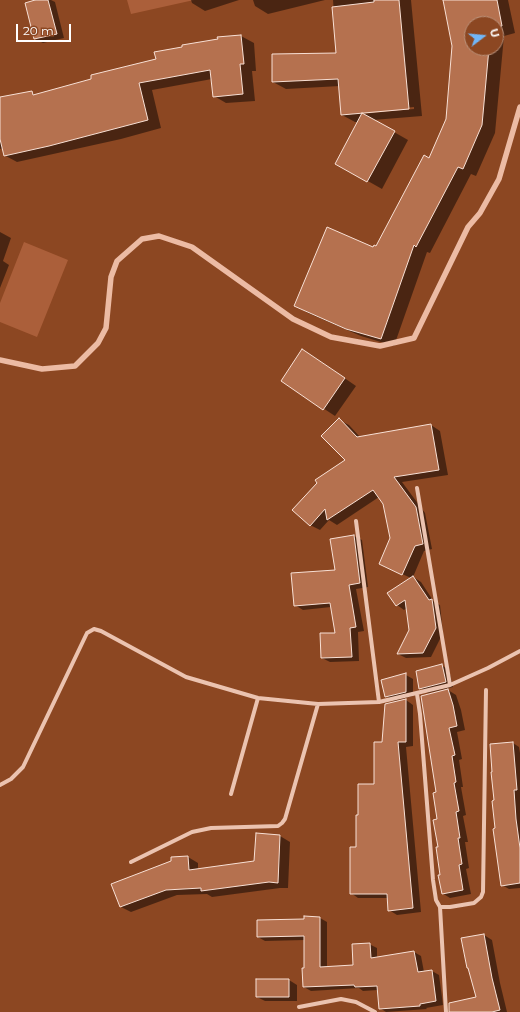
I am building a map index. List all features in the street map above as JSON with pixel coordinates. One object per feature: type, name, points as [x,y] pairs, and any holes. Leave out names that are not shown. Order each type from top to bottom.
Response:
[{"type":"street","points":[[417,488],[450,685]]},
{"type":"street","points":[[356,521],[380,702]]},
{"type":"street","points":[[0,785],[11,779],[23,767],[87,633],[94,629],[101,631],[186,677],[258,698],[318,704],[380,702],[417,694],[450,685],[488,668],[520,651]]},
{"type":"street","points":[[440,907],[474,903],[481,897],[483,892],[486,690]]},
{"type":"street","points":[[417,694],[420,714],[432,880],[436,900],[440,907],[446,1012]]},
{"type":"street","points":[[232,794],[258,698]]},
{"type":"street","points":[[131,862],[192,832],[211,828],[278,826],[282,823],[285,819],[318,704]]},
{"type":"street","points":[[300,1007],[341,999],[356,1002],[376,1012]]},
{"type":"shaded area","points":[[127,0],[194,0],[131,14]]},
{"type":"shaded area","points":[[24,242],[68,260],[37,337],[0,322],[0,303]]},
{"type":"building","points":[[35,0],[48,0],[57,34],[34,39],[25,3]]},
{"type":"building","points":[[374,0],[399,0],[409,109],[341,115],[338,79],[272,82],[272,54],[336,53],[332,7],[374,2]]},
{"type":"building","points":[[443,0],[497,0],[500,16],[464,16],[464,56],[488,56],[482,125],[463,169],[458,167],[416,247],[414,245],[381,339],[346,329],[294,306],[327,227],[373,247],[374,245],[376,246],[424,155],[429,158],[446,119],[452,46]]},
{"type":"building","points":[[241,35],[244,64],[240,64],[243,94],[213,97],[210,70],[139,83],[148,120],[49,146],[4,156],[0,139],[0,97],[32,91],[33,95],[91,79],[91,75],[156,59],[154,52],[182,47],[182,45],[218,39],[217,37]]},
{"type":"building","points":[[362,113],[395,131],[367,182],[335,164]]},
{"type":"building","points":[[302,349],[345,378],[323,410],[281,381]]},
{"type":"building","points":[[339,418],[357,437],[431,424],[439,470],[394,477],[416,507],[423,544],[415,546],[402,575],[379,564],[390,538],[383,504],[373,490],[327,520],[325,509],[310,526],[292,510],[317,483],[315,480],[345,460],[321,436]]},
{"type":"building","points":[[354,535],[360,583],[349,585],[356,627],[350,628],[352,657],[321,658],[320,633],[335,633],[330,603],[294,606],[291,573],[335,570],[330,539]]},
{"type":"building","points":[[413,576],[429,600],[432,599],[436,628],[423,653],[397,654],[409,630],[405,600],[396,606],[387,593]]},
{"type":"building","points":[[442,664],[446,682],[419,689],[416,671]]},
{"type":"building","points":[[406,673],[406,692],[385,697],[381,680]]},
{"type":"building","points":[[448,689],[457,726],[449,728],[455,755],[452,756],[456,782],[454,783],[459,811],[456,812],[462,864],[459,865],[463,890],[442,894],[438,875],[440,875],[436,847],[438,847],[433,820],[437,819],[433,793],[436,792],[421,696]]},
{"type":"building","points":[[406,699],[406,742],[398,742],[413,908],[388,911],[387,894],[350,894],[350,847],[356,847],[358,784],[374,784],[374,742],[382,742],[385,704]]},
{"type":"building","points":[[513,742],[517,790],[514,790],[520,848],[520,883],[501,886],[493,829],[495,828],[492,801],[494,800],[490,744]]},
{"type":"building","points":[[256,833],[280,835],[278,883],[269,882],[201,891],[201,888],[166,890],[120,907],[111,884],[171,861],[171,857],[188,856],[189,870],[254,861]]},
{"type":"building","points":[[304,916],[320,917],[320,967],[353,965],[352,944],[370,943],[371,958],[414,951],[418,972],[432,970],[436,1001],[420,1004],[420,1006],[379,1009],[377,986],[355,987],[354,985],[303,987],[302,968],[304,968],[304,936],[257,937],[257,920],[304,919]]},
{"type":"building","points":[[484,934],[492,978],[500,1010],[492,1012],[449,1012],[449,1003],[476,997],[467,968],[461,938]]},
{"type":"building","points":[[256,979],[289,979],[289,997],[256,997]]},
{"type":"waterway","points":[[0,360],[42,369],[75,366],[98,343],[106,328],[111,277],[117,261],[142,239],[159,236],[192,247],[293,319],[331,337],[380,346],[414,338],[468,227],[480,213],[499,179],[520,107]]}]
